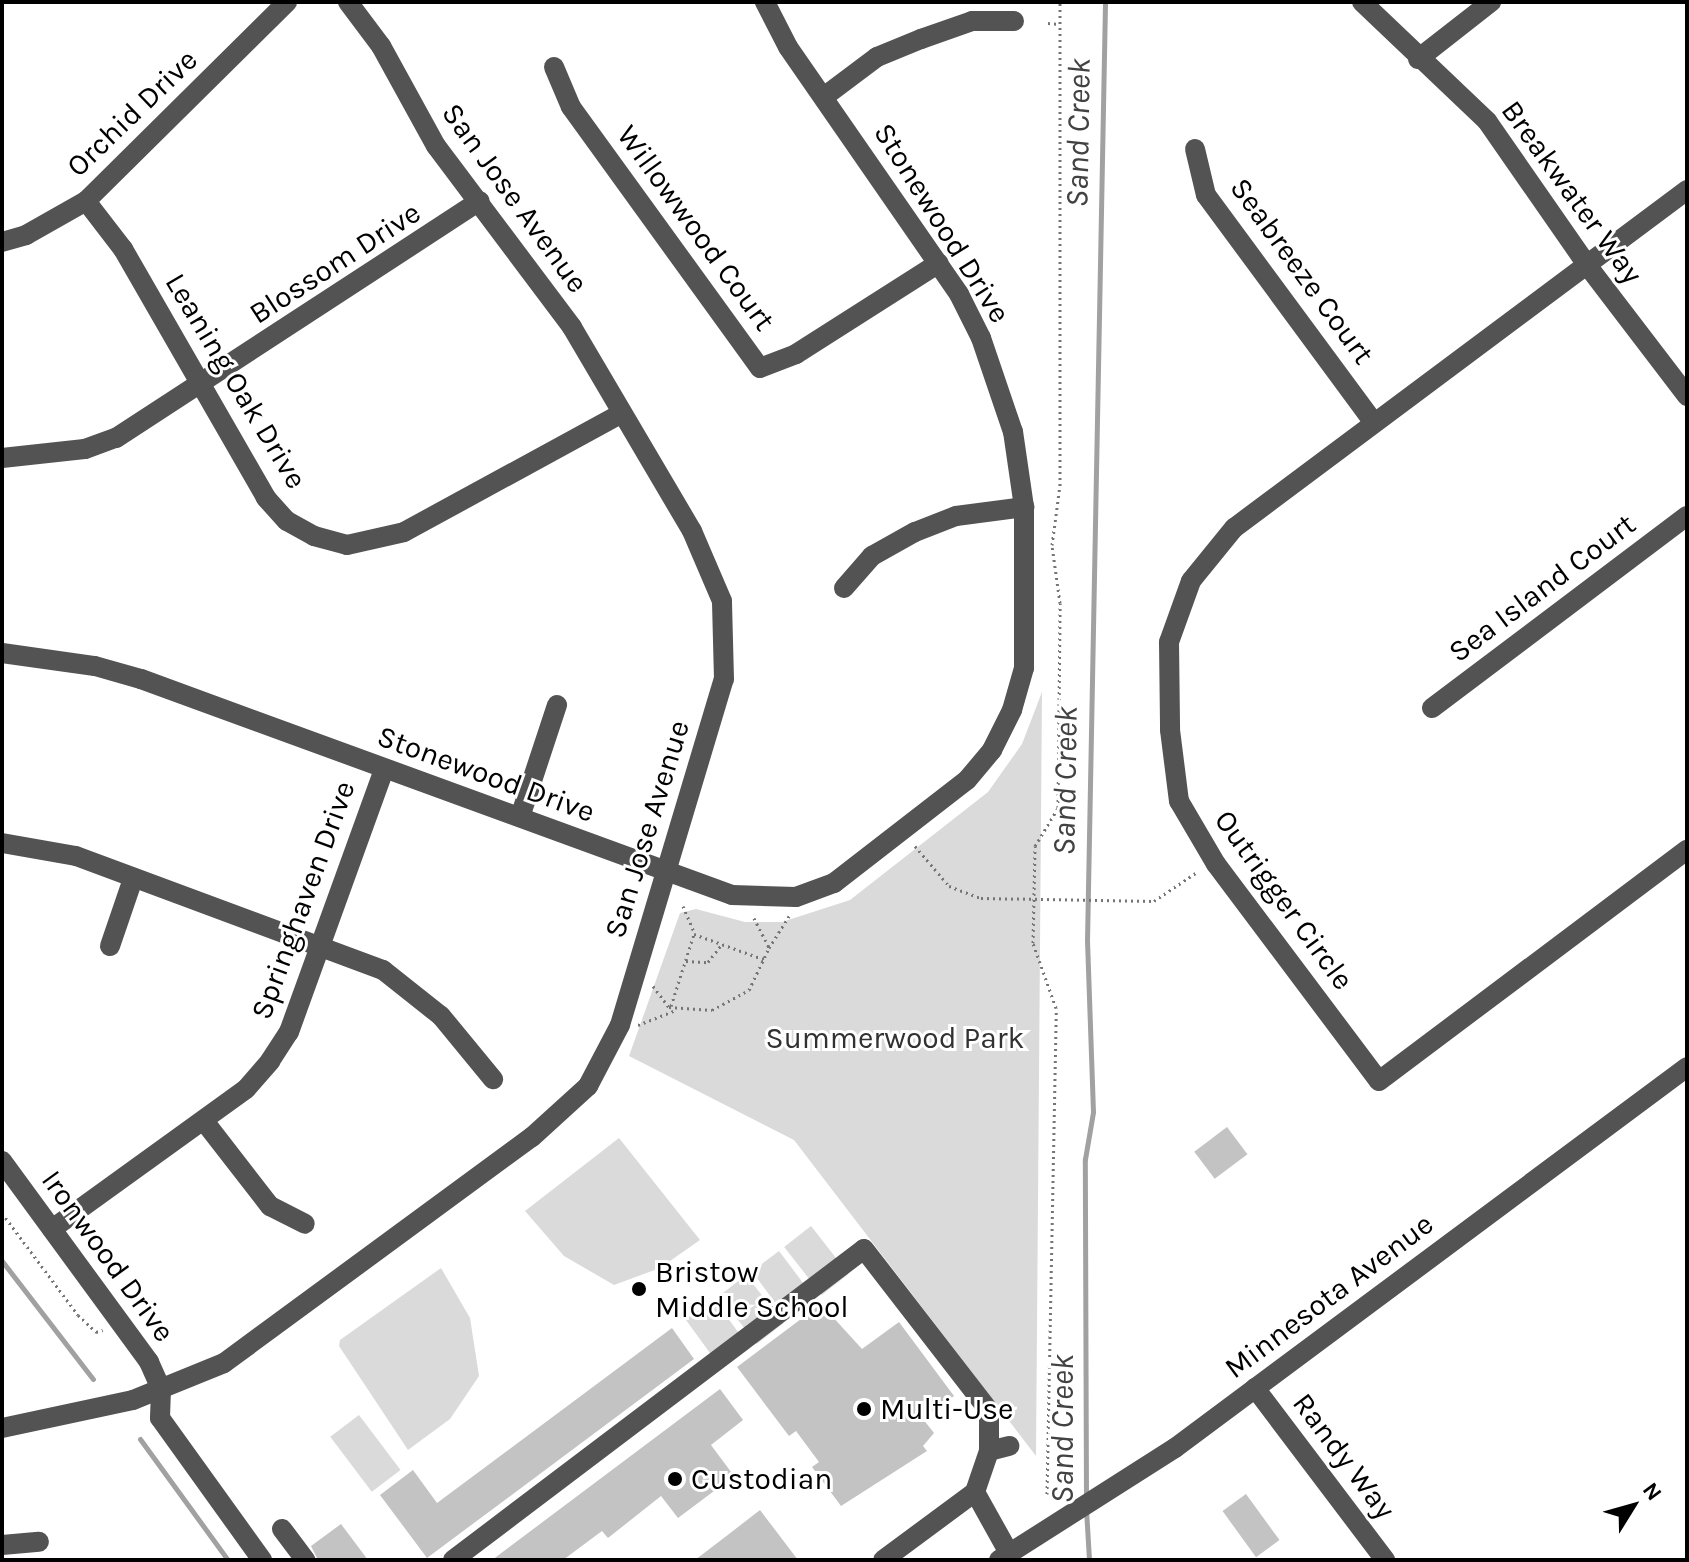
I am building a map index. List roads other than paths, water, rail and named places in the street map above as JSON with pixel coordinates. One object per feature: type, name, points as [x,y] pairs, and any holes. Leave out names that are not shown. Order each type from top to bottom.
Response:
[{"type":"street","name":"Orchid Drive","points":[[2,242],[26,235],[86,201],[287,2]]},
{"type":"street","name":"San Jose Avenue","points":[[2,1428],[133,1400],[224,1363],[532,1137],[588,1086],[620,1025],[662,871],[717,705],[727,640],[712,568],[572,327],[436,146],[381,46],[348,2]]},
{"type":"street","name":"Stonewood Drive","points":[[2,653],[95,666],[141,679],[732,895],[796,897],[834,883],[967,780],[992,750],[1024,668],[1024,507],[1002,390],[981,338],[939,263],[788,47],[765,2]]},
{"type":"street","name":"Breakwater Way","points":[[1362,2],[1418,59],[1487,121],[1587,265],[1687,396]]},
{"type":"street","points":[[1418,59],[1491,2]]},
{"type":"street","points":[[825,96],[877,57],[921,39],[972,21],[1014,21]]},
{"type":"street","name":"Willowwood Court","points":[[554,67],[571,107],[760,368],[796,354],[939,263]]},
{"type":"street","name":"Seabreeze Court","points":[[1195,149],[1206,195],[1374,423]]},
{"type":"street","name":"Outrigger Circle","points":[[1687,190],[1234,528],[1191,581],[1169,642],[1170,730],[1179,801],[1213,859],[1379,1081],[1687,850]]},
{"type":"street","name":"Leaning Oak Drive","points":[[86,201],[123,249],[266,498],[287,521],[347,545],[404,532],[622,413]]},
{"type":"street","name":"Blossom Drive","points":[[2,458],[85,449],[116,438],[202,386],[480,201]]},
{"type":"street","points":[[844,588],[872,556],[915,532],[956,516],[1024,507]]},
{"type":"street","name":"Sea Island Court","points":[[1432,708],[1687,516]]},
{"type":"street","points":[[520,817],[557,705]]},
{"type":"street","name":"Springhaven Drive","points":[[52,1229],[246,1089],[270,1061],[289,1032],[384,769]]},
{"type":"street","points":[[2,843],[76,856],[368,963],[413,989],[493,1079]]},
{"type":"street","points":[[110,946],[133,879]]},
{"type":"street","name":"Minnesota Avenue","points":[[1004,1556],[1115,1486],[1255,1388],[1687,1067]]},
{"type":"street","points":[[204,1121],[270,1206],[305,1224]]},
{"type":"street","name":"Ironwood Drive","points":[[2,1161],[149,1362],[161,1389],[160,1418],[262,1560]]},
{"type":"street","points":[[453,1560],[864,1249],[989,1411],[999,1449],[975,1492],[883,1560]]},
{"type":"street","name":"Randy Way","points":[[1255,1388],[1385,1560]]},
{"type":"street","points":[[975,1492],[1004,1556]]},
{"type":"street","points":[[282,1529],[305,1560]]},
{"type":"street","points":[[2,1545],[39,1542]]},
{"type":"waterway","name":"Sand Creek","points":[[1086,1499],[1085,1159],[1093,1112],[1087,941],[1105,2]]},
{"type":"waterway","points":[[2,1261],[93,1379]]},
{"type":"waterway","points":[[140,1439],[228,1560]]},
{"type":"waterway","name":"Sand Creek","points":[[1086,1509],[1089,1560]]},
{"type":"place","name":"Bristow Middle School","points":[[639,1289]]},
{"type":"place","name":"Multi-Use","points":[[864,1409]]},
{"type":"place","name":"Custodian","points":[[675,1479]]},
{"type":"park label","name":"Summerwood Park","points":[[895,1038]]}]
